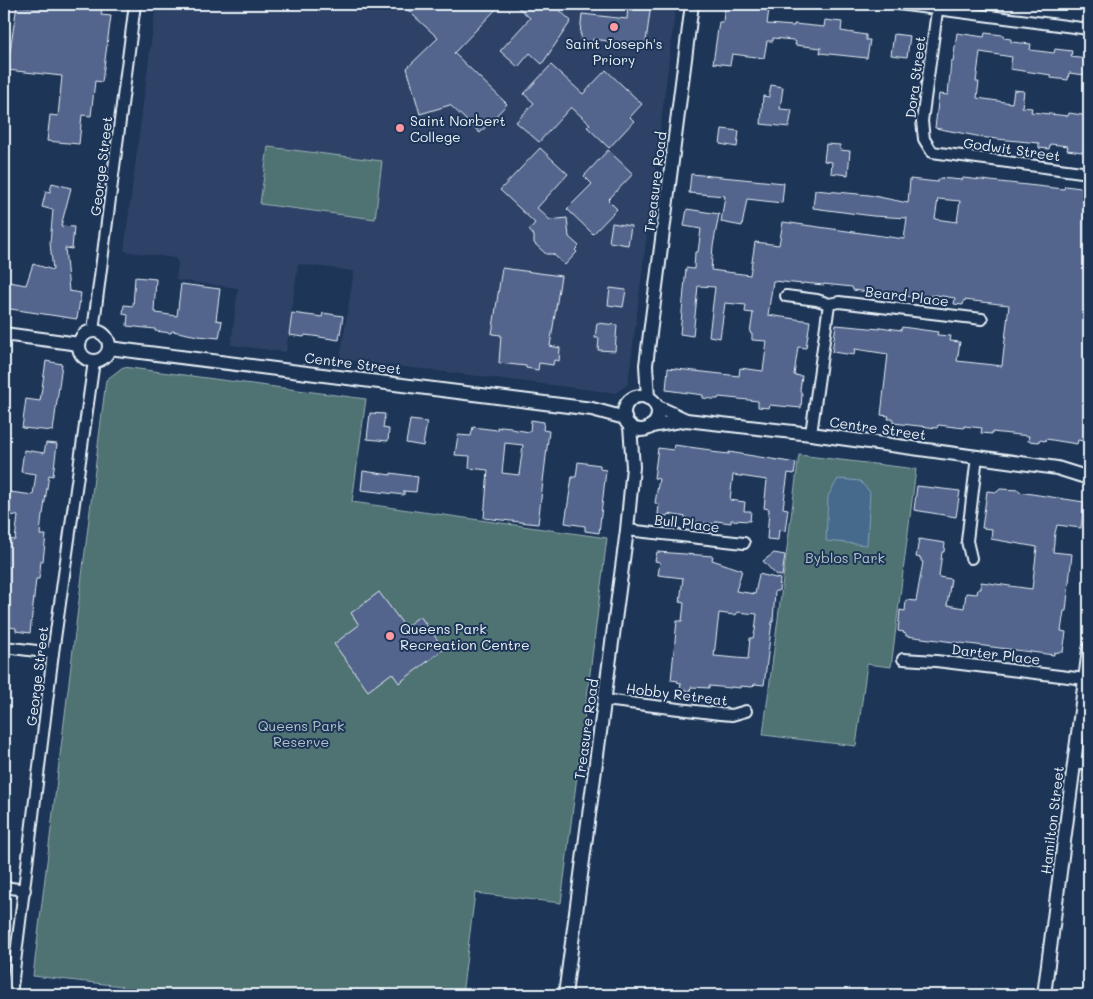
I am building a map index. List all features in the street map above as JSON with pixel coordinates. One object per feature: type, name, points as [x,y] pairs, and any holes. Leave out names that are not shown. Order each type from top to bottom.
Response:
[{"type":"street","name":"George Street","points":[[93,331],[135,4]]},
{"type":"street","name":"Treasure Road","points":[[646,400],[646,365],[692,4]]},
{"type":"street","points":[[898,4],[937,6],[1089,29]]},
{"type":"street","name":"Dora Street","points":[[932,152],[924,139],[922,121],[937,6]]},
{"type":"street","name":"Godwit Street","points":[[932,152],[1089,173]]},
{"type":"street","name":"Beard Place","points":[[786,296],[817,300],[829,304],[839,302],[982,319]]},
{"type":"street","points":[[811,434],[829,304]]},
{"type":"street","points":[[93,331],[102,333],[108,339],[109,348],[105,356],[94,361],[84,357],[79,349],[79,344],[84,335],[93,331]]},
{"type":"street","points":[[4,334],[79,344]]},
{"type":"street","name":"Centre Street","points":[[109,348],[592,409],[627,417]]},
{"type":"street","name":"George Street","points":[[11,995],[53,653],[94,361]]},
{"type":"street","points":[[646,400],[657,417],[649,428],[635,429],[627,417],[628,402],[646,400]]},
{"type":"street","name":"Centre Street","points":[[646,400],[686,420]]},
{"type":"street","name":"Treasure Road","points":[[565,995],[606,700],[627,530],[633,467],[627,417]]},
{"type":"street","name":"Centre Street","points":[[649,428],[686,420],[811,434],[1057,468],[1089,478]]},
{"type":"street","name":"Treasure Road","points":[[633,467],[649,428]]},
{"type":"street","points":[[971,558],[967,541],[977,456]]},
{"type":"street","name":"Centre Street","points":[[1065,470],[1089,466]]},
{"type":"street","name":"Bull Place","points":[[627,530],[744,543]]},
{"type":"street","points":[[4,647],[53,653]]},
{"type":"street","name":"Hamilton Street","points":[[1044,995],[1089,649]]},
{"type":"street","name":"Darter Place","points":[[903,659],[936,661],[1085,679]]},
{"type":"street","name":"Hobby Retreat","points":[[606,700],[732,715],[746,711]]},
{"type":"street","points":[[1074,762],[1089,764]]},
{"type":"street","points":[[4,887],[25,890]]},
{"type":"shaded area","name":"Saint Norbert College","points":[[156,4],[676,4],[628,384],[616,393],[340,359],[354,271],[298,264],[286,352],[231,345],[238,288],[176,280],[178,263],[175,258],[124,251]]},
{"type":"shaded area","points":[[838,479],[860,481],[870,492],[867,545],[826,541],[828,496]]},
{"type":"green space","points":[[268,147],[382,161],[375,219],[260,204]]},
{"type":"green space","name":"Queens Park Reserve","points":[[123,367],[366,399],[352,502],[607,538],[561,903],[475,893],[462,995],[147,995],[121,992],[122,986],[33,976],[106,380]]},
{"type":"green space","name":"Byblos Park","points":[[799,455],[916,469],[891,667],[867,664],[856,746],[763,735]]},
{"type":"building","points":[[40,4],[103,4],[101,15],[111,16],[102,82],[95,81],[91,116],[82,115],[79,144],[47,141],[50,115],[58,116],[62,76],[7,70],[17,5],[40,8]]},
{"type":"building","points":[[401,4],[501,4],[454,53],[507,104],[480,133],[450,105],[420,114],[407,68],[438,38]]},
{"type":"building","points":[[514,4],[553,4],[571,21],[542,64],[530,53],[518,67],[500,51],[530,18]]},
{"type":"building","name":"Saint Joseph's Priory","points":[[628,4],[651,4],[645,49],[624,46],[624,43],[593,39],[592,42],[581,41],[582,14],[627,19]]},
{"type":"building","points":[[725,4],[769,9],[767,24],[824,27],[825,20],[842,22],[841,31],[866,35],[866,40],[870,40],[867,58],[820,53],[821,48],[795,45],[796,42],[793,40],[773,38],[773,41],[767,41],[764,58],[732,54],[730,65],[713,63],[719,22],[723,22]]},
{"type":"building","points":[[957,33],[984,37],[985,33],[1003,35],[1004,38],[1011,39],[1011,42],[1031,44],[1030,50],[1054,53],[1055,49],[1072,51],[1071,57],[1087,59],[1085,75],[1069,73],[1068,80],[1051,78],[1051,75],[1010,69],[1012,57],[980,52],[976,82],[979,82],[977,98],[1012,103],[1014,90],[1024,91],[1022,107],[1032,108],[1031,112],[1068,116],[1069,113],[1089,116],[1089,153],[1067,150],[1068,146],[1050,144],[1049,149],[1039,148],[1039,143],[987,138],[935,128],[939,94],[948,95],[951,61],[953,61]]},
{"type":"building","points":[[894,34],[910,36],[907,57],[891,55]]},
{"type":"building","points":[[551,65],[583,94],[606,70],[642,104],[630,117],[634,121],[609,148],[587,127],[590,124],[571,107],[539,142],[516,122],[534,103],[524,94]]},
{"type":"building","points":[[771,85],[783,87],[780,109],[792,110],[789,127],[761,124],[763,96],[769,97]]},
{"type":"building","points":[[722,129],[739,131],[737,147],[720,144]]},
{"type":"building","points":[[826,144],[840,145],[840,150],[850,151],[848,175],[831,173],[832,162],[824,161]]},
{"type":"building","points":[[540,148],[568,174],[537,208],[550,220],[567,218],[569,237],[579,246],[575,250],[577,252],[565,265],[553,254],[546,254],[534,243],[534,236],[529,230],[535,223],[500,190]]},
{"type":"building","points":[[608,150],[633,174],[608,200],[617,209],[593,234],[567,209],[592,184],[584,176]]},
{"type":"building","points":[[691,174],[784,183],[782,203],[747,199],[742,226],[721,222],[725,196],[689,193]]},
{"type":"building","points":[[940,178],[962,180],[963,178],[1064,189],[1065,186],[1089,189],[1089,442],[1078,440],[1077,444],[1046,439],[1045,441],[1039,440],[1039,442],[1028,441],[1029,436],[992,432],[992,434],[981,433],[982,428],[938,425],[937,428],[893,423],[893,419],[888,419],[889,416],[881,415],[888,354],[855,349],[854,355],[832,352],[836,325],[901,330],[902,327],[938,332],[937,335],[951,336],[950,341],[960,342],[957,361],[1002,366],[1009,305],[964,300],[963,305],[954,304],[955,298],[936,295],[928,296],[928,299],[853,290],[852,287],[773,281],[768,315],[810,321],[806,348],[798,347],[794,375],[802,376],[800,390],[802,394],[801,408],[770,405],[769,408],[758,407],[758,401],[719,397],[718,399],[703,398],[703,395],[666,390],[668,368],[739,376],[740,368],[763,371],[767,341],[752,340],[752,334],[750,333],[753,313],[745,312],[746,305],[725,303],[720,338],[709,336],[715,287],[698,286],[693,336],[680,334],[686,268],[694,269],[695,252],[698,252],[701,229],[684,226],[687,209],[719,214],[711,270],[750,275],[755,242],[779,245],[783,222],[904,239],[907,218],[873,216],[813,208],[815,190],[869,195],[908,203],[910,179],[937,182]],"holes":[[[938,199],[960,201],[957,222],[935,219]]]},
{"type":"building","points":[[52,183],[71,188],[61,226],[74,227],[72,249],[65,248],[69,291],[81,293],[77,319],[4,308],[4,281],[26,285],[33,264],[53,270],[50,243],[53,210],[42,207],[46,191],[50,192]]},
{"type":"building","points":[[612,223],[631,226],[628,245],[609,242]]},
{"type":"building","points":[[502,268],[561,276],[550,346],[560,348],[559,361],[554,360],[553,365],[539,363],[538,370],[526,368],[526,366],[499,363],[501,335],[492,334]]},
{"type":"building","points":[[135,277],[156,279],[154,311],[156,313],[177,316],[181,284],[220,289],[216,320],[222,321],[219,338],[127,326],[128,315],[123,314],[124,305],[133,306]]},
{"type":"building","points":[[610,288],[626,290],[623,307],[608,305]]},
{"type":"building","points":[[292,313],[322,317],[323,313],[343,316],[339,340],[305,335],[304,337],[289,335]]},
{"type":"building","points":[[597,323],[617,325],[615,351],[598,350],[599,338],[595,338]]},
{"type":"building","points":[[46,361],[62,364],[53,431],[22,428],[26,399],[40,401]]},
{"type":"building","points":[[370,413],[385,414],[383,428],[389,429],[388,441],[367,439]]},
{"type":"building","points":[[410,420],[427,422],[423,446],[406,443]]},
{"type":"building","points":[[531,420],[544,422],[543,430],[549,431],[538,524],[484,518],[488,470],[469,468],[470,456],[455,455],[458,435],[471,436],[473,427],[497,430],[497,427],[501,428],[501,426],[530,432]],"holes":[[[505,443],[523,445],[519,475],[502,473]]]},
{"type":"building","points":[[46,443],[57,444],[53,476],[49,475],[42,514],[40,535],[46,535],[39,579],[36,579],[30,633],[16,631],[16,628],[9,627],[10,624],[4,623],[4,567],[7,539],[15,540],[18,516],[4,514],[4,499],[9,499],[10,492],[33,495],[36,474],[21,472],[24,450],[44,453]]},
{"type":"building","points":[[674,445],[711,450],[711,452],[729,454],[729,452],[796,463],[794,474],[788,473],[783,508],[788,509],[785,531],[779,530],[778,540],[767,539],[769,509],[764,508],[767,480],[733,475],[730,500],[745,502],[744,511],[751,511],[750,521],[731,520],[731,523],[716,521],[716,524],[696,523],[686,522],[686,517],[668,514],[667,516],[658,515],[659,504],[655,503],[659,479],[654,478],[658,448],[673,450]]},
{"type":"building","points":[[578,462],[600,465],[600,469],[606,470],[599,533],[585,531],[585,526],[565,523],[572,477],[576,477]]},
{"type":"building","points":[[363,471],[418,477],[416,492],[404,491],[404,495],[361,490]]},
{"type":"building","points":[[917,486],[960,491],[956,517],[914,510]]},
{"type":"building","points":[[1000,489],[1019,490],[1019,492],[1084,502],[1081,528],[1057,525],[1055,533],[1053,552],[1072,554],[1066,611],[1064,611],[1061,631],[1066,632],[1063,652],[1054,652],[1054,655],[906,636],[904,632],[898,631],[900,610],[905,611],[906,600],[916,601],[923,562],[921,558],[916,557],[919,539],[945,543],[939,577],[951,579],[947,605],[964,608],[966,593],[977,594],[978,589],[981,589],[981,582],[1032,589],[1037,547],[991,539],[992,529],[982,528],[987,491],[997,492]]},
{"type":"building","points":[[657,552],[713,556],[712,560],[742,570],[736,591],[755,594],[759,574],[780,579],[779,591],[775,591],[773,622],[764,685],[755,684],[752,687],[740,686],[740,688],[691,687],[690,691],[680,689],[681,683],[671,680],[677,621],[682,621],[684,603],[680,602],[683,578],[658,575],[660,562],[655,561]],"holes":[[[737,612],[757,614],[753,638],[750,638],[748,659],[714,656],[719,613],[734,615]]]},
{"type":"building","points":[[774,553],[785,555],[782,576],[776,575],[763,561]]},
{"type":"building","name":"Queens Park Recreation Centre","points":[[379,592],[405,627],[420,616],[444,649],[399,683],[392,673],[368,691],[334,644],[359,625],[351,613]]},
{"type":"place","name":"Saint Joseph's Priory","points":[[614,27]]},
{"type":"place","name":"Saint Norbert College","points":[[400,128]]},
{"type":"place","name":"Queens Park Recreation Centre","points":[[390,636]]}]
